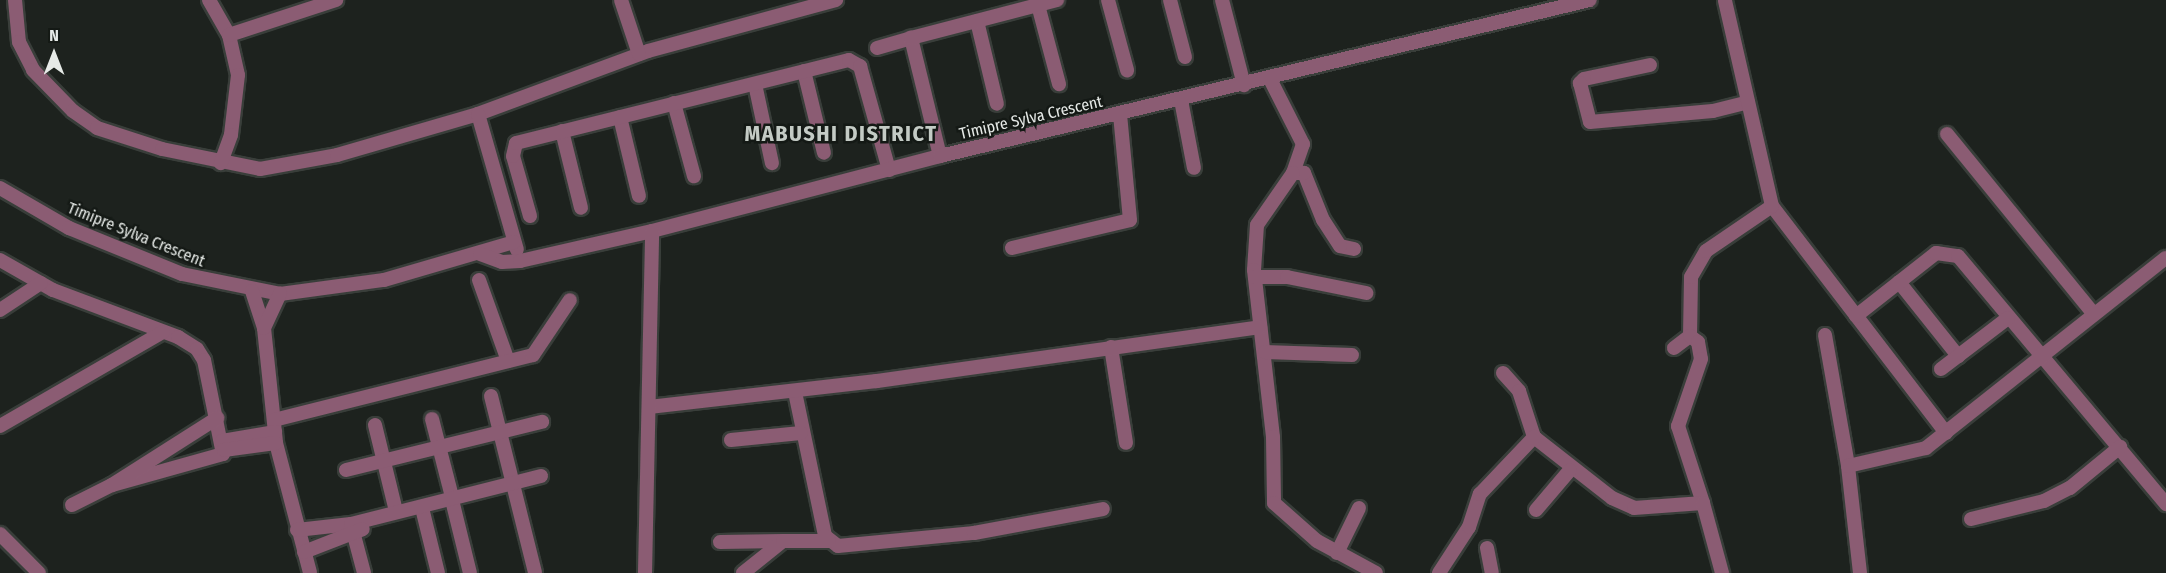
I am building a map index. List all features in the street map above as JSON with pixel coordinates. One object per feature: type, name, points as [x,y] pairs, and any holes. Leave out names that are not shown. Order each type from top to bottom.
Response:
[{"type":"street","points":[[15,0],[20,42],[33,70],[73,111],[97,128],[221,163],[260,168],[295,165],[478,114],[639,54],[836,0]]},
{"type":"street","points":[[209,0],[229,35],[238,75],[231,135],[221,163]]},
{"type":"street","points":[[229,35],[336,0]]},
{"type":"street","points":[[621,0],[639,54]]},
{"type":"street","points":[[877,48],[1057,0]]},
{"type":"street","points":[[1108,0],[1126,70]]},
{"type":"street","points":[[1170,0],[1185,57]]},
{"type":"street","points":[[1222,0],[1244,85]]},
{"type":"street","name":"Timipre Sylva Crescent","points":[[480,254],[502,261],[520,261],[652,231],[940,156],[1270,79],[1590,0]]},
{"type":"street","points":[[1725,0],[1773,206],[1947,433]]},
{"type":"street","points":[[1038,5],[1059,84]]},
{"type":"street","points":[[977,21],[997,105]]},
{"type":"street","points":[[911,38],[940,156]]},
{"type":"street","points":[[530,216],[512,148],[562,131],[674,103],[804,71],[856,62],[889,170]]},
{"type":"street","points":[[1650,65],[1584,79],[1580,83],[1590,122],[1713,111],[1748,102]]},
{"type":"street","points":[[804,71],[824,153]]},
{"type":"street","points":[[1270,79],[1303,144],[1293,173],[1257,225],[1255,277],[1265,352],[1274,503],[1337,553],[1376,573]]},
{"type":"street","points":[[754,84],[772,163]]},
{"type":"street","points":[[1181,100],[1194,168]]},
{"type":"street","points":[[674,103],[694,176]]},
{"type":"street","points":[[478,114],[520,261]]},
{"type":"street","points":[[1012,248],[1130,220],[1120,114]]},
{"type":"street","points":[[620,117],[639,196]]},
{"type":"street","points":[[562,131],[581,208]]},
{"type":"street","points":[[1947,134],[2094,314]]},
{"type":"street","points":[[1293,173],[1304,173],[1323,220],[1340,246],[1354,249]]},
{"type":"street","name":"Timipre Sylva Crescent","points":[[0,188],[109,245],[182,274],[252,291],[280,294],[384,280],[514,243]]},
{"type":"street","points":[[1690,336],[1691,277],[1706,251],[1773,206]]},
{"type":"street","points":[[645,573],[652,231]]},
{"type":"street","points":[[1856,316],[1936,253],[1951,252],[2043,356],[2166,504]]},
{"type":"street","points":[[1848,466],[1926,447],[1947,433],[2166,258]]},
{"type":"street","points":[[0,260],[41,283],[163,332],[197,349],[223,446],[220,457],[112,485]]},
{"type":"street","points":[[1255,277],[1287,277],[1366,293]]},
{"type":"street","points":[[478,280],[508,361]]},
{"type":"street","points":[[1899,282],[1958,356]]},
{"type":"street","points":[[0,310],[41,283]]},
{"type":"street","points":[[252,291],[264,328],[275,431],[297,530],[310,573]]},
{"type":"street","points":[[264,328],[280,294]]},
{"type":"street","points":[[223,446],[533,355],[542,347],[570,300]]},
{"type":"street","points":[[1941,369],[2008,318]]},
{"type":"street","points":[[649,407],[795,392],[1260,327]]},
{"type":"street","points":[[0,426],[163,332]]},
{"type":"street","points":[[1825,335],[1848,466],[1860,573]]},
{"type":"street","points":[[1674,348],[1690,336]]},
{"type":"street","points":[[1690,336],[1698,342],[1701,359],[1678,426],[1703,503],[1722,573]]},
{"type":"street","points":[[1111,347],[1126,442]]},
{"type":"street","points":[[1265,352],[1352,355]]},
{"type":"street","points":[[1503,373],[1519,391],[1534,437],[1570,470],[1634,508],[1703,503]]},
{"type":"street","points":[[795,392],[801,433],[829,541]]},
{"type":"street","points":[[491,396],[516,484],[535,573]]},
{"type":"street","points":[[72,505],[112,485],[217,418]]},
{"type":"street","points":[[432,418],[470,573]]},
{"type":"street","points":[[346,470],[542,422]]},
{"type":"street","points":[[375,425],[396,511]]},
{"type":"street","points":[[731,440],[801,433]]},
{"type":"street","points":[[1439,573],[1469,527],[1480,494],[1534,437]]},
{"type":"street","points":[[1971,519],[2044,501],[2070,488],[2120,447]]},
{"type":"street","points":[[1536,510],[1570,470]]},
{"type":"street","points":[[304,552],[352,528],[396,511],[452,501],[542,476]]},
{"type":"street","points":[[297,530],[352,528],[423,512],[452,501]]},
{"type":"street","points":[[1337,553],[1359,508]]},
{"type":"street","points":[[720,542],[829,541],[851,548],[974,533],[1103,509]]},
{"type":"street","points":[[423,512],[438,573]]},
{"type":"street","points":[[352,528],[364,573]]},
{"type":"street","points":[[0,534],[39,573]]},
{"type":"street","points":[[743,573],[783,541]]},
{"type":"street","points":[[1487,548],[1492,573]]},
{"type":"district","name":"MABUSHI DISTRICT","points":[[841,134]]}]
